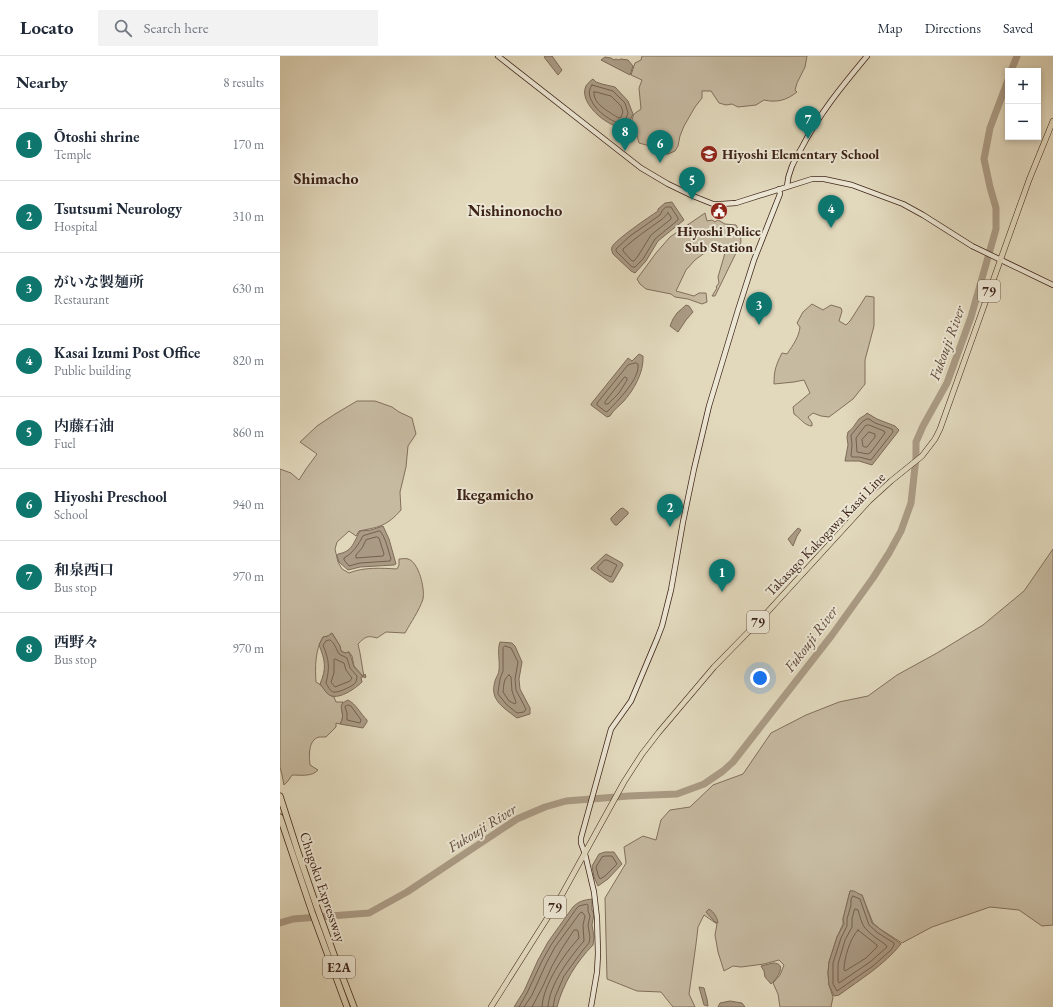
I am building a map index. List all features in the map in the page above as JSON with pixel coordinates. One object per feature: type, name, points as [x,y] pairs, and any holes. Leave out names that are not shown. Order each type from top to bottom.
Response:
[{"type":"highway","name":"Chugoku Expressway","points":[[280,796],[318,910],[354,1007]]},
{"type":"highway","name":"Chugoku Expressway","points":[[280,817],[317,928],[347,1007]]},
{"type":"main road","name":"Takasago Kakogawa Kasai Line","points":[[491,1007],[557,904],[617,794],[659,732],[714,667],[761,619],[869,501],[920,458],[932,444],[940,429],[1029,180],[1053,121]]},
{"type":"street","points":[[498,56],[641,168],[693,196],[713,204],[736,203],[812,179],[824,179],[852,186],[914,209],[972,246],[1053,285]]},
{"type":"street","points":[[787,186],[791,168],[820,116],[838,90],[867,56]]},
{"type":"street","points":[[591,1007],[597,972],[597,918],[594,892],[581,838],[611,729],[631,701],[662,626],[671,590],[694,469],[709,406],[756,255],[780,194],[779,189]]},
{"type":"shaded area","points":[[642,56],[807,56],[805,67],[795,90],[797,92],[786,99],[778,101],[764,100],[756,105],[738,107],[732,104],[726,105],[719,103],[711,91],[702,91],[702,98],[684,126],[678,146],[675,151],[668,154],[656,153],[650,146],[639,143],[636,132],[630,125],[634,114],[641,109],[639,88],[642,80],[631,75],[635,63],[641,60]]},
{"type":"shaded area","points":[[705,213],[707,221],[712,220],[715,222],[718,220],[725,224],[736,225],[740,231],[741,242],[715,296],[712,296],[719,283],[718,277],[725,253],[714,246],[695,260],[686,270],[676,291],[694,296],[699,293],[706,293],[707,302],[702,304],[688,299],[675,297],[671,294],[646,289],[640,284],[637,279],[670,237]]},
{"type":"shaded area","points":[[866,296],[874,297],[874,326],[865,360],[865,384],[853,399],[829,417],[813,413],[808,417],[812,423],[812,426],[809,426],[794,414],[793,407],[810,393],[804,380],[774,384],[775,371],[778,361],[782,353],[787,354],[797,338],[800,327],[797,323],[803,312],[812,304],[823,310],[831,305],[841,308],[842,311],[839,321],[846,325]]},
{"type":"shaded area","points":[[357,401],[375,401],[392,407],[412,418],[416,434],[408,446],[406,467],[400,492],[401,510],[387,523],[359,531],[356,536],[349,531],[337,542],[335,549],[338,562],[342,569],[349,573],[366,569],[397,569],[399,559],[408,559],[412,561],[418,570],[423,589],[423,599],[405,633],[386,632],[377,638],[366,637],[358,644],[364,677],[354,666],[352,656],[349,652],[345,653],[341,651],[340,646],[332,633],[323,637],[317,653],[316,682],[322,686],[328,694],[334,697],[336,702],[343,702],[342,721],[340,724],[336,723],[336,727],[326,737],[319,737],[315,739],[311,745],[310,765],[318,770],[309,775],[292,775],[284,785],[280,767],[280,469],[291,473],[299,480],[317,454],[300,442],[317,426]]},
{"type":"shaded area","points":[[1053,549],[1053,925],[1042,926],[1019,910],[990,907],[932,927],[902,943],[873,923],[862,895],[850,891],[843,924],[829,962],[829,985],[833,997],[831,1007],[780,1007],[778,994],[773,983],[780,975],[784,965],[779,960],[764,964],[741,967],[733,966],[724,971],[718,952],[715,935],[717,924],[704,915],[698,927],[689,994],[695,1007],[673,1007],[661,992],[637,991],[607,979],[605,898],[626,863],[624,847],[643,836],[656,840],[661,820],[670,810],[690,807],[713,785],[743,774],[771,733],[806,715],[839,702],[868,696],[897,675],[983,625],[1024,591]]},
{"type":"water","points":[[552,56],[562,70],[558,75],[544,57]]},
{"type":"water","points":[[605,57],[614,60],[628,60],[633,66],[630,75],[601,60]]},
{"type":"water","points":[[593,79],[596,82],[615,87],[628,101],[633,114],[628,125],[629,128],[614,126],[591,108],[585,93],[586,86]]},
{"type":"water","points":[[672,202],[684,220],[658,241],[646,261],[635,273],[631,271],[613,254],[612,247],[640,223],[658,211],[658,209],[665,203]]},
{"type":"water","points":[[686,305],[689,306],[693,312],[678,332],[670,326],[677,313]]},
{"type":"water","points":[[639,354],[643,356],[643,362],[638,380],[623,402],[610,416],[607,417],[591,404],[628,358],[632,361]]},
{"type":"water","points":[[867,413],[877,419],[895,426],[899,430],[872,465],[859,461],[845,461],[848,445],[848,432],[853,428],[859,419]]},
{"type":"water","points":[[623,508],[628,512],[628,514],[617,525],[615,525],[611,518]]},
{"type":"water","points":[[383,526],[389,539],[396,564],[360,567],[348,570],[339,562],[337,556],[338,554],[347,551],[350,548],[360,531],[371,530]]},
{"type":"water","points":[[798,528],[801,530],[793,546],[788,539]]},
{"type":"water","points":[[606,554],[623,565],[613,582],[610,582],[591,569]]},
{"type":"water","points":[[332,633],[340,646],[341,651],[345,653],[349,652],[354,667],[363,677],[361,677],[362,682],[355,688],[336,696],[328,694],[320,684],[324,673],[324,664],[323,655],[319,645],[323,637]]},
{"type":"water","points":[[500,642],[512,643],[515,646],[522,662],[519,679],[520,689],[530,708],[530,714],[517,718],[503,707],[495,697],[494,687],[499,671]]},
{"type":"water","points":[[348,700],[356,706],[367,720],[363,728],[340,724],[342,721],[341,706]]},
{"type":"water","points":[[614,852],[622,864],[608,879],[598,886],[594,877],[592,866],[599,854]]},
{"type":"water","points":[[850,891],[854,891],[862,895],[872,923],[901,944],[887,959],[872,971],[839,995],[834,996],[829,985],[829,962],[837,937],[844,924],[843,919]]},
{"type":"water","points":[[592,899],[592,910],[594,914],[592,925],[594,937],[593,945],[571,974],[557,1007],[514,1007],[524,991],[548,942],[573,907],[577,903]]},
{"type":"water","points":[[709,909],[715,915],[718,923],[715,922],[706,912]]},
{"type":"water","points":[[773,963],[777,964],[781,968],[776,979],[771,984],[765,977],[761,966]]},
{"type":"water","points":[[699,987],[704,988],[708,1006],[704,1005]]},
{"type":"water","points":[[730,1001],[742,1003],[745,1007],[718,1007],[720,1003]]},
{"type":"waterway","name":"Fukouji River","points":[[1012,68],[1017,56]]},
{"type":"waterway","name":"Fukouji River","points":[[280,923],[293,919],[369,913],[407,892],[517,819],[545,807],[566,801],[677,794],[704,784],[733,762],[832,635],[873,578],[901,531],[911,503],[916,458],[916,442],[923,426],[947,383],[971,317],[996,229],[996,208],[984,159],[990,128],[1005,88]]},
{"type":"place","name":"和泉西口","points":[[808,139]]},
{"type":"place","name":"西野々","points":[[625,151]]},
{"type":"place","name":"Hiyoshi Elementary School","points":[[709,154]]},
{"type":"place","name":"Hiyoshi Preschool","points":[[660,163]]},
{"type":"place","name":"内藤石油","points":[[692,200]]},
{"type":"place","name":"Hiyoshi Police Sub Station","points":[[719,211]]},
{"type":"place","name":"Kasai Izumi Post Office","points":[[831,228]]},
{"type":"place","name":"がいな製麺所","points":[[759,325]]},
{"type":"place","name":"Tsutsumi Neurology","points":[[670,527]]},
{"type":"place","name":"Ōtoshi shrine","points":[[722,592]]},
{"type":"district","name":"Shimacho","points":[[326,178]]},
{"type":"district","name":"Nishinonocho","points":[[515,210]]},
{"type":"district","name":"Ikegamicho","points":[[495,494]]}]
